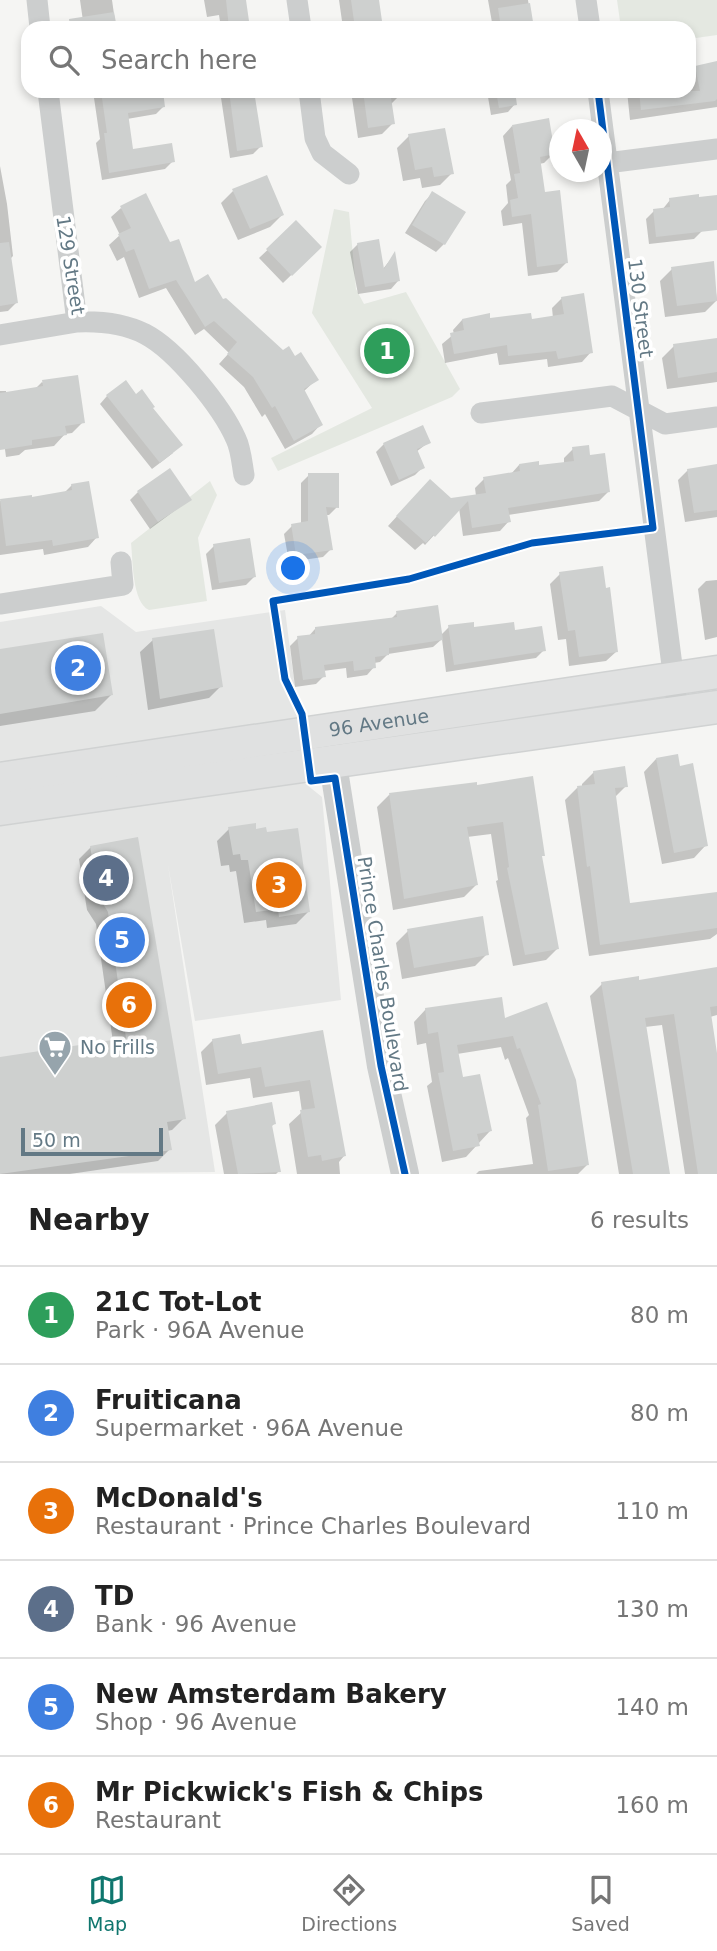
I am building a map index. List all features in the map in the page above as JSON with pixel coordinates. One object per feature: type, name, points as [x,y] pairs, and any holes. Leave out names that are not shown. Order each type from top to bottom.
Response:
[{"type":"main road","name":"96 Avenue","points":[[0,779],[717,672]]},
{"type":"main road","name":"96 Avenue","points":[[0,809],[717,707]]},
{"type":"main road","points":[[0,809],[37,773]]},
{"type":"street","points":[[37,0],[39,21]]},
{"type":"street","points":[[297,0],[300,21]]},
{"type":"street","points":[[586,0],[589,21]]},
{"type":"street","name":"129 Street","points":[[49,98],[77,322],[103,321],[126,326],[166,348],[186,369],[226,421],[238,441],[244,475]]},
{"type":"street","points":[[310,98],[315,138],[322,153],[349,174]]},
{"type":"street","name":"130 Street","points":[[599,98],[602,119]]},
{"type":"street","points":[[612,162],[717,149]]},
{"type":"street","name":"130 Street","points":[[609,182],[678,712]]},
{"type":"street","points":[[0,335],[77,322]]},
{"type":"street","points":[[481,413],[612,396],[665,424],[717,417]]},
{"type":"street","points":[[0,604],[123,585],[121,562]]},
{"type":"street","name":"Prince Charles Boulevard","points":[[327,730],[381,1066],[405,1174]]},
{"type":"shaded area","points":[[617,0],[717,0],[717,35],[696,38],[696,21],[620,21]]},
{"type":"shaded area","points":[[334,209],[349,212],[356,289],[364,304],[406,292],[460,389],[452,397],[278,471],[271,458],[372,408],[312,313]]},
{"type":"shaded area","points":[[210,481],[217,495],[198,538],[207,601],[149,610],[143,606],[136,590],[131,543]]},
{"type":"shaded area","points":[[101,606],[136,632],[285,610],[299,720],[0,764],[0,622]]},
{"type":"shaded area","points":[[297,777],[322,797],[341,1000],[195,1021],[168,865],[215,1172],[0,1174],[0,821]]},
{"type":"building","points":[[226,0],[246,0],[249,21],[228,21]]},
{"type":"building","points":[[351,0],[379,0],[382,21],[354,21]]},
{"type":"building","points":[[530,3],[533,21],[500,21],[498,8]]},
{"type":"building","points":[[114,12],[116,21],[69,21]]},
{"type":"building","points":[[717,61],[715,101],[641,110],[640,98],[696,98],[696,91],[700,91],[696,66]]},
{"type":"building","points":[[102,98],[164,98],[165,107],[128,113],[133,149],[172,143],[175,162],[109,173],[104,133],[107,133]]},
{"type":"building","points":[[230,98],[255,98],[263,147],[237,151]]},
{"type":"building","points":[[364,98],[391,98],[395,124],[368,128]]},
{"type":"building","points":[[497,98],[516,98],[517,105],[499,108]]},
{"type":"building","points":[[549,118],[549,155],[540,157],[545,192],[560,190],[568,263],[537,267],[531,214],[512,217],[510,200],[518,198],[514,174],[520,173],[512,125]]},
{"type":"building","points":[[445,128],[454,174],[434,177],[432,167],[415,170],[408,134]]},
{"type":"building","points":[[267,175],[284,215],[250,229],[232,189]]},
{"type":"building","points":[[432,191],[466,212],[445,245],[412,225]]},
{"type":"building","points":[[146,193],[170,242],[179,239],[195,282],[208,274],[223,299],[226,298],[283,350],[289,346],[295,356],[301,352],[319,380],[304,389],[323,425],[294,441],[275,406],[272,408],[253,377],[227,354],[237,342],[214,321],[205,327],[176,280],[149,289],[134,249],[126,252],[118,234],[131,228],[120,206]]},
{"type":"building","points":[[699,194],[699,197],[717,195],[717,230],[656,237],[653,209],[670,207],[669,198]]},
{"type":"building","points":[[296,220],[322,247],[292,276],[266,249]]},
{"type":"building","points":[[379,239],[384,269],[395,251],[400,281],[365,287],[357,243]]},
{"type":"building","points":[[9,242],[18,303],[0,306],[0,243]]},
{"type":"building","points":[[714,261],[717,301],[677,306],[671,267]]},
{"type":"building","points":[[584,293],[593,353],[558,359],[556,351],[508,356],[507,345],[454,354],[450,333],[464,330],[462,319],[490,313],[490,318],[531,313],[532,319],[564,314],[561,297]]},
{"type":"building","points":[[717,338],[717,372],[678,378],[673,344]]},
{"type":"building","points":[[78,375],[85,423],[65,426],[67,435],[32,440],[32,445],[0,450],[0,393],[43,386],[42,380]]},
{"type":"building","points":[[126,380],[136,394],[142,389],[155,407],[153,408],[183,445],[160,463],[106,395]]},
{"type":"building","points":[[423,425],[431,443],[417,449],[425,468],[399,480],[383,443]]},
{"type":"building","points":[[589,445],[590,455],[605,453],[610,492],[508,508],[511,522],[472,528],[468,501],[435,537],[433,535],[426,543],[396,516],[430,479],[451,498],[486,493],[483,477],[520,471],[519,464],[574,461],[572,447]]},
{"type":"building","points":[[717,464],[717,510],[694,513],[687,469]]},
{"type":"building","points":[[170,468],[192,500],[158,522],[137,491]]},
{"type":"building","points":[[308,473],[339,473],[339,508],[326,507],[333,550],[296,555],[291,524],[308,521]]},
{"type":"building","points":[[89,481],[99,538],[53,546],[52,540],[6,546],[0,499],[72,490],[71,484]]},
{"type":"building","points":[[250,538],[256,577],[219,583],[213,544]]},
{"type":"building","points":[[603,566],[606,588],[610,587],[618,652],[579,657],[575,630],[568,631],[559,572]]},
{"type":"building","points":[[438,605],[443,640],[389,648],[389,655],[375,657],[376,668],[354,671],[353,661],[324,665],[326,677],[303,680],[297,636],[315,634],[315,627],[397,617],[396,611]]},
{"type":"building","points":[[474,622],[474,627],[514,622],[515,630],[542,626],[546,651],[454,665],[448,625]]},
{"type":"building","points":[[214,629],[223,687],[160,699],[152,638]]},
{"type":"building","points":[[103,633],[113,695],[0,714],[0,649]]},
{"type":"building","points":[[678,754],[680,766],[693,763],[708,846],[674,853],[656,758]]},
{"type":"building","points":[[625,766],[628,787],[615,788],[630,903],[717,892],[717,928],[600,945],[577,786],[595,784],[593,771]]},
{"type":"building","points":[[533,776],[545,856],[542,856],[559,949],[525,955],[507,868],[503,822],[467,827],[478,885],[404,899],[389,793],[477,782],[477,785]]},
{"type":"building","points":[[256,823],[256,829],[266,827],[267,832],[298,828],[310,912],[279,917],[278,909],[256,912],[248,860],[241,860],[240,854],[233,855],[228,827]]},
{"type":"building","points":[[138,837],[186,1119],[167,1122],[172,1150],[0,1174],[0,1057],[126,1038],[108,912],[99,897],[90,846]]},
{"type":"building","points":[[483,916],[489,955],[414,968],[407,929]]},
{"type":"building","points":[[717,967],[717,1006],[710,1007],[717,1053],[717,1174],[698,1174],[674,1014],[645,1018],[670,1174],[633,1174],[601,982],[639,976],[639,980]]},
{"type":"building","points":[[502,997],[505,1018],[547,1002],[576,1080],[589,1165],[548,1171],[538,1105],[541,1104],[513,1036],[457,1045],[463,1077],[480,1074],[492,1131],[477,1134],[480,1146],[453,1151],[438,1073],[444,1072],[438,1032],[428,1034],[425,1008]]},
{"type":"building","points":[[323,1030],[346,1156],[322,1161],[321,1155],[308,1157],[300,1110],[315,1108],[310,1080],[265,1087],[261,1067],[218,1074],[212,1039],[240,1034],[242,1044]]},
{"type":"building","points":[[272,1102],[276,1124],[272,1125],[281,1172],[238,1174],[226,1111]]},
{"type":"cycle path","points":[[405,1174],[381,1066],[335,778],[311,781],[302,714],[285,679],[273,601],[409,579],[532,543],[653,528],[599,98]]},
{"type":"place","name":"21C Tot-Lot","points":[[387,351]]},
{"type":"place","name":"Fruiticana","points":[[78,668]]},
{"type":"place","name":"TD","points":[[106,878]]},
{"type":"place","name":"McDonald's","points":[[279,885]]},
{"type":"place","name":"New Amsterdam Bakery","points":[[122,940]]},
{"type":"place","name":"Mr Pickwick's Fish & Chips","points":[[129,1005]]},
{"type":"place","name":"No Frills","points":[[55,1077]]}]
